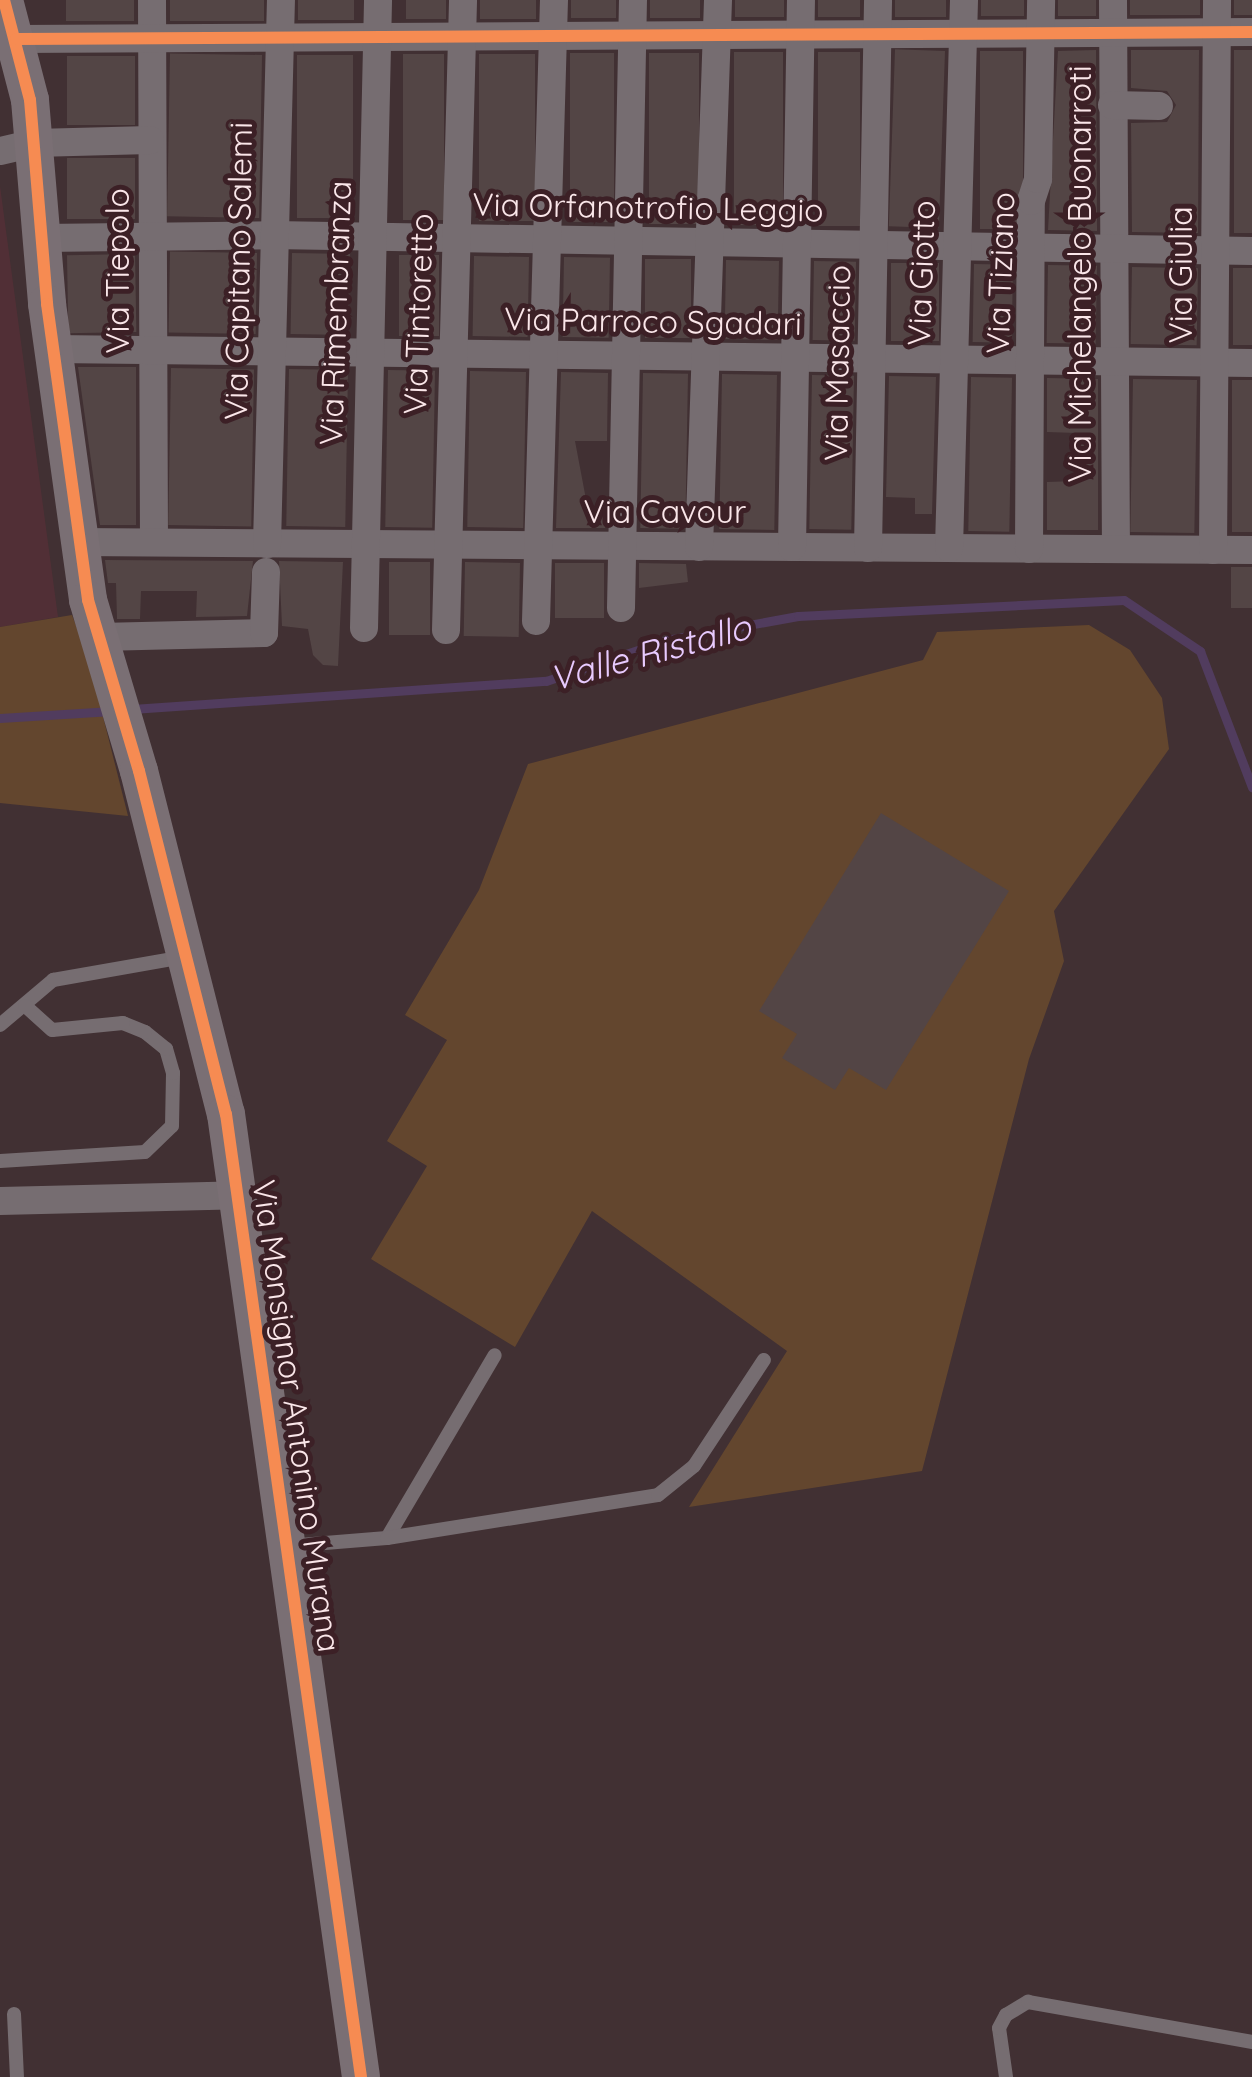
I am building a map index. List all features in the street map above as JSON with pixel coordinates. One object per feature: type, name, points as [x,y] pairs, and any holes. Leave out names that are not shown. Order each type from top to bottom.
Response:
[{"type":"street","points":[[4,0],[16,39],[18,147],[42,238],[77,542],[102,644],[264,633],[266,572]]},
{"type":"street","name":"Via Tiepolo","points":[[152,0],[154,542]]},
{"type":"street","name":"Via Capitano Salemi","points":[[267,544],[281,0]]},
{"type":"street","name":"Via Rimembranza","points":[[364,628],[378,0]]},
{"type":"street","name":"Via Tintoretto","points":[[446,630],[463,0]]},
{"type":"street","points":[[536,621],[540,356],[548,240],[554,0]]},
{"type":"street","points":[[621,608],[633,0]]},
{"type":"street","points":[[699,546],[718,0]]},
{"type":"street","points":[[792,547],[792,244],[801,0]]},
{"type":"street","name":"Via Masaccio","points":[[868,548],[878,0]]},
{"type":"street","name":"Via Giotto","points":[[949,548],[964,0]]},
{"type":"street","name":"Via Tiziano","points":[[1029,549],[1033,361],[1030,248],[1041,0]]},
{"type":"street","name":"Via Michelangelo Buonarroti","points":[[1113,0],[1116,547]]},
{"type":"street","name":"Via Giulia","points":[[1213,550],[1218,0]]},
{"type":"street","points":[[16,39],[152,34],[1252,32]]},
{"type":"street","points":[[1112,106],[1159,106]]},
{"type":"street","points":[[18,147],[150,140]]},
{"type":"street","name":"Via Orfanotrofio Leggio","points":[[42,238],[273,235],[1252,251]]},
{"type":"street","name":"Via Parroco Sgadari","points":[[53,349],[1252,364]]},
{"type":"street","name":"Via Cavour","points":[[77,542],[1252,550]]},
{"type":"street","name":"Via Monsignor Antonino Murana","points":[[102,644],[188,956],[240,1194],[360,2077]]},
{"type":"street","points":[[0,1201],[240,1194]]},
{"type":"lane","points":[[0,1025],[53,980],[188,956]]},
{"type":"lane","points":[[0,1161],[144,1152],[162,1142],[172,1126],[173,1073],[166,1049],[145,1032],[123,1024],[52,1030],[24,1006]]},
{"type":"lane","points":[[387,1538],[494,1355]]},
{"type":"lane","points":[[287,1546],[387,1538],[658,1495],[694,1466],[764,1360]]},
{"type":"lane","points":[[1006,2077],[999,2028],[1006,2015],[1028,2002],[1252,2042]]},
{"type":"lane","points":[[14,2014],[17,2077]]},
{"type":"shaded area","points":[[0,186],[58,617],[0,627]]},
{"type":"shaded area","points":[[72,615],[88,657],[128,816],[0,803],[0,627]]},
{"type":"shaded area","points":[[1089,625],[1130,650],[1162,698],[1169,749],[1054,911],[1064,961],[1029,1059],[922,1471],[689,1507],[787,1351],[592,1211],[515,1347],[371,1259],[427,1166],[387,1141],[447,1040],[405,1015],[479,890],[528,764],[923,660],[937,632]]},
{"type":"building","points":[[66,0],[134,0],[134,21],[66,21]]},
{"type":"building","points":[[170,0],[264,0],[264,21],[170,21]]},
{"type":"building","points":[[298,0],[354,0],[354,20],[298,20]]},
{"type":"building","points":[[406,0],[446,0],[446,19],[406,19]]},
{"type":"building","points":[[480,0],[536,0],[536,19],[480,19]]},
{"type":"building","points":[[571,0],[616,0],[616,18],[571,18]]},
{"type":"building","points":[[650,0],[700,0],[700,18],[650,18]]},
{"type":"building","points":[[735,0],[784,0],[784,17],[735,17]]},
{"type":"building","points":[[818,0],[860,0],[860,17],[818,17]]},
{"type":"building","points":[[895,0],[946,0],[946,17],[895,17]]},
{"type":"building","points":[[981,0],[1024,0],[1024,16],[981,16]]},
{"type":"building","points":[[1058,0],[1096,0],[1096,16],[1058,16]]},
{"type":"building","points":[[1130,0],[1200,0],[1200,15],[1130,15]]},
{"type":"building","points":[[1234,0],[1252,0],[1252,15],[1234,15]]},
{"type":"building","points":[[895,49],[945,51],[939,228],[889,226]]},
{"type":"building","points":[[1096,50],[1097,231],[1048,230],[1058,51]]},
{"type":"building","points":[[1131,50],[1199,50],[1198,233],[1132,232],[1131,123],[1167,122],[1176,105],[1167,91],[1131,88]]},
{"type":"building","points":[[1234,50],[1252,50],[1252,233],[1234,233]]},
{"type":"building","points":[[980,51],[1023,51],[1023,229],[980,229]]},
{"type":"building","points":[[734,52],[783,52],[783,225],[734,225]]},
{"type":"building","points":[[818,52],[860,52],[860,226],[818,226]]},
{"type":"building","points":[[170,53],[262,55],[259,218],[167,216]]},
{"type":"building","points":[[570,53],[614,53],[614,222],[570,222]]},
{"type":"building","points":[[649,53],[699,53],[699,224],[649,224]]},
{"type":"building","points":[[403,54],[444,54],[444,220],[403,220]]},
{"type":"building","points":[[479,54],[535,54],[535,221],[479,221]]},
{"type":"building","points":[[297,55],[353,55],[353,218],[297,218]]},
{"type":"building","points":[[67,56],[135,56],[135,125],[67,125]]},
{"type":"building","points":[[67,158],[135,158],[135,219],[67,219]]},
{"type":"building","points":[[170,251],[257,253],[256,334],[169,332]]},
{"type":"building","points":[[292,253],[350,254],[349,335],[291,334]]},
{"type":"building","points":[[135,254],[136,332],[68,333],[67,255]]},
{"type":"building","points":[[399,255],[439,255],[439,336],[399,336]]},
{"type":"building","points":[[474,256],[529,257],[528,337],[473,336]]},
{"type":"building","points":[[564,257],[610,258],[609,338],[563,337]]},
{"type":"building","points":[[645,259],[691,259],[691,338],[645,338]]},
{"type":"building","points":[[726,260],[779,261],[778,340],[725,339]]},
{"type":"building","points":[[814,261],[856,262],[855,341],[813,340]]},
{"type":"building","points":[[891,263],[939,263],[939,341],[891,341]]},
{"type":"building","points":[[974,264],[1013,265],[1012,343],[973,342]]},
{"type":"building","points":[[1048,265],[1097,266],[1096,344],[1047,343]]},
{"type":"building","points":[[1132,267],[1198,268],[1197,345],[1131,344]]},
{"type":"building","points":[[1233,268],[1252,268],[1252,345],[1233,345]]},
{"type":"building","points":[[78,367],[136,367],[136,525],[100,525]]},
{"type":"building","points":[[171,368],[254,369],[251,526],[168,525]]},
{"type":"building","points":[[289,369],[348,370],[345,527],[286,526]]},
{"type":"building","points":[[388,370],[435,371],[432,528],[385,527]]},
{"type":"building","points":[[470,371],[526,372],[523,528],[467,527]]},
{"type":"building","points":[[561,372],[608,373],[607,441],[575,441],[588,510],[605,510],[605,528],[556,528]]},
{"type":"building","points":[[643,373],[688,374],[685,529],[640,528]]},
{"type":"building","points":[[722,374],[777,375],[774,530],[719,529]]},
{"type":"building","points":[[812,375],[854,376],[851,530],[809,529]]},
{"type":"building","points":[[889,376],[936,377],[932,514],[915,514],[915,498],[886,497]]},
{"type":"building","points":[[971,377],[1012,378],[1009,532],[968,531]]},
{"type":"building","points":[[1047,378],[1098,379],[1098,530],[1047,530],[1047,482],[1076,481],[1077,433],[1047,432]]},
{"type":"building","points":[[1133,379],[1197,380],[1194,533],[1130,532]]},
{"type":"building","points":[[1232,380],[1252,380],[1252,532],[1232,532]]},
{"type":"building","points":[[105,560],[253,561],[247,616],[196,617],[197,591],[141,591],[140,619],[117,619],[116,583],[108,583]]},
{"type":"building","points":[[279,561],[343,562],[338,666],[323,665],[313,655],[308,629],[282,626]]},
{"type":"building","points":[[389,562],[430,562],[430,635],[389,635]]},
{"type":"building","points":[[465,562],[520,563],[519,637],[464,636]]},
{"type":"building","points":[[555,563],[604,563],[604,618],[555,618]]},
{"type":"building","points":[[639,563],[686,564],[688,582],[639,588]]},
{"type":"building","points":[[1231,567],[1252,567],[1252,608],[1231,608]]},
{"type":"building","points":[[881,813],[1009,891],[886,1090],[849,1068],[835,1090],[782,1058],[797,1034],[759,1011]]},
{"type":"waterway","name":"Valle Ristallo","points":[[132,709],[546,681],[667,640],[798,616],[1124,600],[1200,651],[1252,787]]},
{"type":"waterway","name":"Valle Ristallo","points":[[0,718],[112,711]]},
{"type":"cycle path","points":[[4,0],[30,100],[47,304],[88,600],[139,771],[226,1114],[361,2077]]},
{"type":"cycle path","points":[[16,39],[1252,32]]}]
